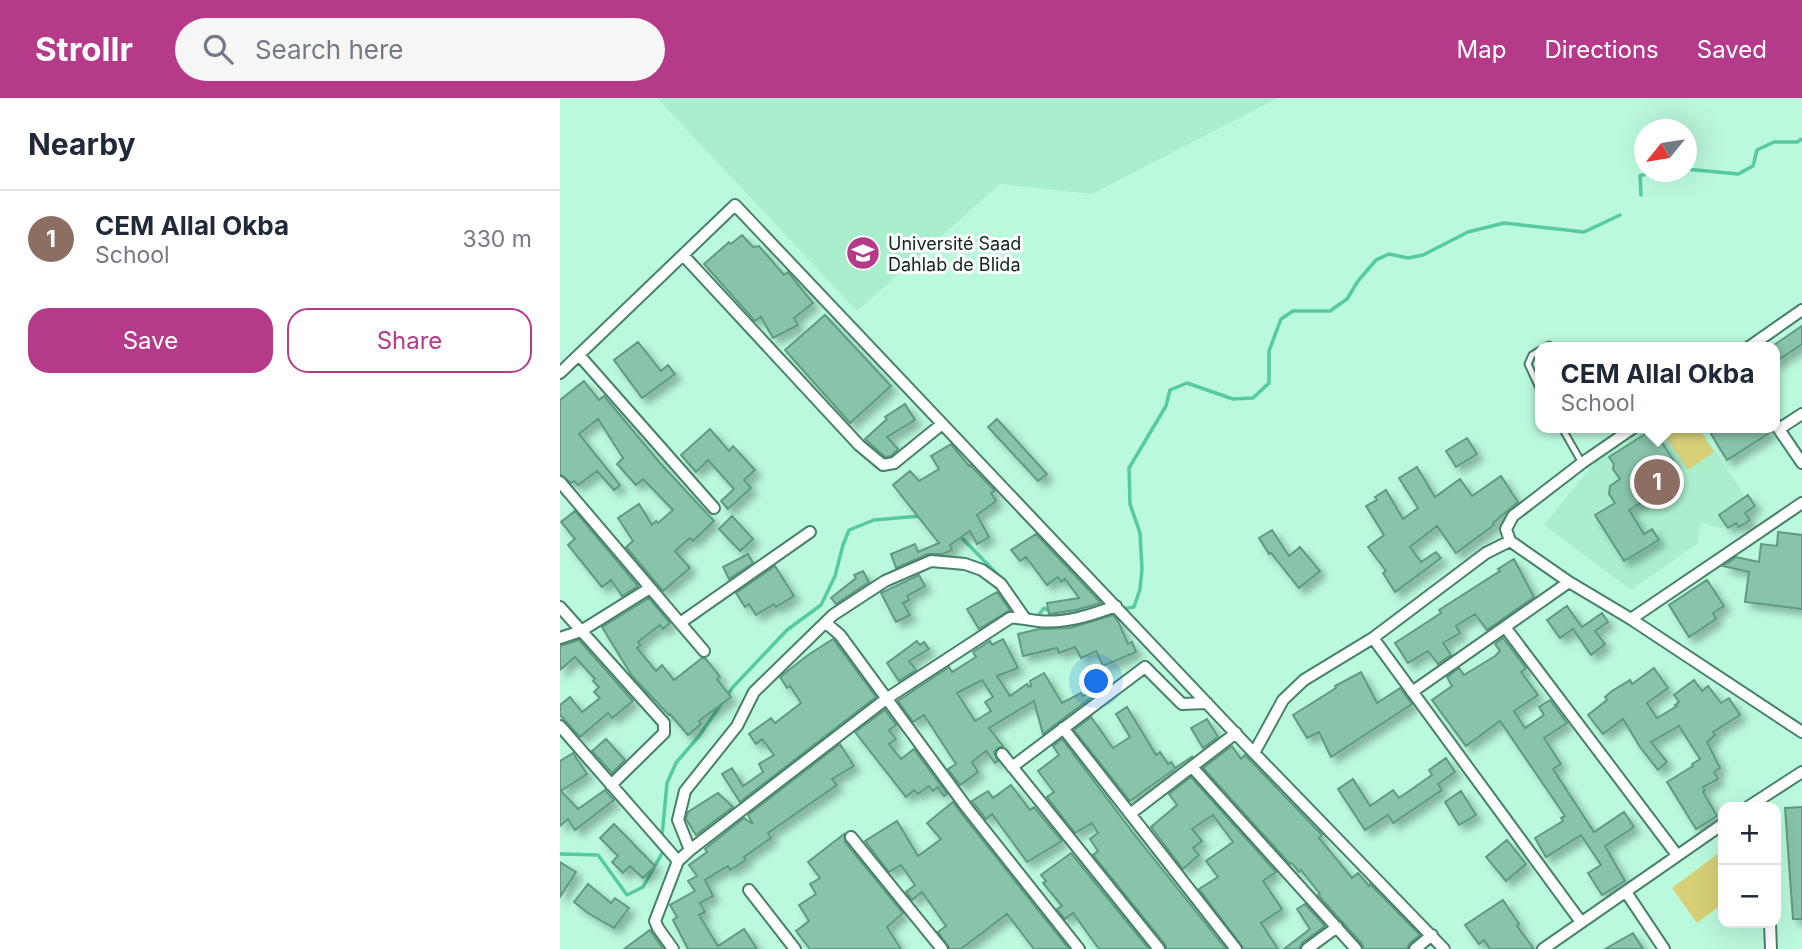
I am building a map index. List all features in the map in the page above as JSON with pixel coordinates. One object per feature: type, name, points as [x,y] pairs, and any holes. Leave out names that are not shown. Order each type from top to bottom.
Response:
[{"type":"street","points":[[560,373],[735,205],[1254,753],[1444,949]]},
{"type":"street","points":[[683,255],[859,445],[883,465],[894,463],[942,424]]},
{"type":"street","points":[[1756,342],[1802,310]]},
{"type":"street","points":[[579,355],[714,508]]},
{"type":"street","points":[[1780,425],[1802,414]]},
{"type":"street","points":[[1780,430],[1802,463]]},
{"type":"street","points":[[1626,433],[1513,516],[1506,529],[1510,541],[1802,732]]},
{"type":"street","points":[[560,482],[704,651]]},
{"type":"street","points":[[1631,619],[1802,503]]},
{"type":"street","points":[[680,623],[810,532]]},
{"type":"street","points":[[1254,753],[1283,700],[1304,680],[1373,638],[1486,553],[1510,541]]},
{"type":"street","points":[[690,850],[678,820],[685,791],[737,726],[754,692],[833,615],[885,581],[931,561],[965,564],[982,570],[1001,584],[1024,617]]},
{"type":"street","points":[[1412,692],[1569,582]]},
{"type":"street","points":[[560,638],[581,631],[650,588]]},
{"type":"street","points":[[673,949],[655,920],[678,861],[690,850],[886,699],[1010,618],[1024,617],[1037,621],[1078,620],[1116,606]]},
{"type":"street","points":[[560,607],[664,723],[664,733],[611,785]]},
{"type":"street","points":[[826,623],[840,635],[967,808],[1079,949]]},
{"type":"street","points":[[1505,627],[1676,855]]},
{"type":"street","points":[[1373,638],[1581,922]]},
{"type":"street","points":[[1012,766],[1145,667],[1182,704],[1207,702]]},
{"type":"street","points":[[560,726],[678,861]]},
{"type":"street","points":[[1063,729],[1236,949]]},
{"type":"street","points":[[1130,814],[1236,733]]},
{"type":"street","points":[[1002,754],[1159,949]]},
{"type":"street","points":[[1192,767],[1356,949]]},
{"type":"street","points":[[1765,802],[1802,772]]},
{"type":"street","points":[[1543,949],[1718,827]]},
{"type":"street","points":[[851,837],[942,949]]},
{"type":"street","points":[[749,890],[795,949]]},
{"type":"street","points":[[1626,892],[1664,949]]},
{"type":"street","points":[[1307,949],[1337,927]]},
{"type":"street","points":[[1770,928],[1772,949]]},
{"type":"street","points":[[1415,949],[1432,935]]},
{"type":"lane","points":[[1535,353],[1528,364],[1535,379]]},
{"type":"lane","points":[[1565,433],[1582,463]]},
{"type":"shaded area","name":"Université Saad Dahlab de Blida","points":[[657,98],[1278,98],[1092,194],[1000,184],[857,311]]},
{"type":"shaded area","points":[[1635,433],[1703,433],[1753,508],[1722,528],[1701,523],[1697,544],[1631,590],[1544,525],[1599,457]]},
{"type":"shaded area","points":[[1663,433],[1701,433],[1714,452],[1688,470]]},
{"type":"shaded area","points":[[1718,854],[1718,907],[1697,923],[1672,888]]},
{"type":"building","points":[[742,235],[753,247],[759,246],[784,275],[788,272],[813,303],[794,318],[798,325],[773,338],[761,317],[755,321],[704,264],[729,242],[731,244]]},
{"type":"building","points":[[825,315],[891,386],[850,423],[785,350]]},
{"type":"building","points":[[1802,326],[1802,344],[1780,359],[1778,342]]},
{"type":"building","points":[[638,342],[661,371],[668,365],[675,374],[642,398],[614,360]]},
{"type":"building","points":[[584,381],[599,400],[604,396],[660,463],[714,521],[693,541],[690,538],[675,551],[690,568],[663,591],[626,547],[633,541],[618,518],[639,504],[652,525],[673,510],[643,479],[636,485],[617,464],[623,458],[598,419],[579,434],[620,485],[614,490],[597,471],[578,485],[560,474],[560,400]]},
{"type":"building","points":[[905,404],[915,420],[887,437],[898,449],[891,456],[885,457],[865,439],[887,419],[885,417]]},
{"type":"building","points":[[997,419],[1047,474],[1038,481],[988,427]]},
{"type":"building","points":[[710,429],[729,451],[733,446],[755,470],[744,480],[751,488],[728,509],[721,501],[734,489],[708,460],[696,472],[681,455]]},
{"type":"building","points":[[1647,433],[1656,433],[1674,461],[1663,468],[1660,462],[1636,478],[1644,492],[1642,502],[1629,510],[1644,534],[1652,529],[1659,540],[1624,561],[1595,515],[1615,503],[1609,494],[1610,486],[1620,479],[1609,457]]},
{"type":"building","points":[[1712,433],[1769,433],[1727,460]]},
{"type":"building","points":[[1467,438],[1477,454],[1456,467],[1446,451]]},
{"type":"building","points":[[951,444],[995,491],[991,493],[996,501],[977,515],[989,537],[977,544],[970,531],[950,545],[952,550],[942,554],[928,554],[896,568],[891,554],[915,544],[918,552],[939,543],[893,485],[910,471],[919,481],[939,469],[931,456]]},
{"type":"building","points":[[1417,467],[1435,497],[1460,479],[1472,496],[1501,476],[1518,502],[1493,523],[1494,525],[1456,553],[1437,526],[1410,547],[1421,562],[1436,552],[1441,558],[1395,592],[1383,573],[1386,571],[1368,547],[1384,535],[1366,506],[1377,500],[1375,497],[1386,490],[1403,519],[1418,508],[1399,478]]},
{"type":"building","points":[[1748,495],[1755,506],[1745,513],[1750,520],[1739,527],[1736,523],[1728,528],[1719,515]]},
{"type":"building","points":[[575,511],[638,586],[622,596],[611,580],[602,587],[568,545],[575,539],[561,522]]},
{"type":"building","points":[[732,516],[753,539],[740,551],[719,529]]},
{"type":"building","points":[[1272,530],[1289,556],[1300,547],[1320,571],[1299,588],[1271,553],[1269,554],[1259,538]]},
{"type":"building","points":[[1778,532],[1802,535],[1802,609],[1745,602],[1749,572],[1723,566],[1736,557],[1759,562],[1761,544],[1777,546]]},
{"type":"building","points":[[1036,534],[1101,603],[1049,614],[1047,603],[1079,598],[1065,579],[1061,582],[1058,577],[1047,585],[1026,557],[1020,561],[1011,550]]},
{"type":"building","points":[[748,554],[753,563],[729,579],[723,567]]},
{"type":"building","points":[[1514,559],[1534,597],[1487,630],[1475,614],[1456,626],[1460,633],[1443,643],[1451,655],[1438,664],[1428,651],[1408,663],[1395,643]]},
{"type":"building","points":[[775,566],[794,596],[756,615],[749,604],[745,607],[736,593]]},
{"type":"building","points":[[863,571],[869,582],[836,604],[831,598],[856,578],[854,575]]},
{"type":"building","points":[[919,575],[925,586],[907,596],[909,600],[903,603],[910,615],[896,622],[881,593]]},
{"type":"building","points":[[1707,580],[1724,606],[1713,613],[1716,619],[1689,637],[1669,605]]},
{"type":"building","points":[[997,592],[1010,610],[979,629],[967,609]]},
{"type":"building","points":[[649,598],[670,623],[663,629],[660,625],[638,642],[641,645],[637,648],[656,671],[662,665],[674,680],[702,658],[706,659],[731,697],[699,721],[701,724],[688,735],[632,676],[602,627]]},
{"type":"building","points":[[1567,606],[1582,627],[1602,613],[1608,622],[1595,631],[1605,644],[1591,655],[1573,629],[1560,638],[1547,620]]},
{"type":"building","points":[[1113,615],[1128,644],[1132,642],[1136,652],[1103,666],[1096,651],[1081,658],[1075,647],[1059,653],[1057,648],[1023,656],[1018,634],[1039,629],[1070,628]]},
{"type":"building","points":[[1503,638],[1526,668],[1521,672],[1538,695],[1514,711],[1525,728],[1544,715],[1539,707],[1550,700],[1567,723],[1544,738],[1561,764],[1553,769],[1594,832],[1624,812],[1634,827],[1605,846],[1625,881],[1602,895],[1588,873],[1601,865],[1581,835],[1546,857],[1535,838],[1563,821],[1561,818],[1565,816],[1500,721],[1466,746],[1432,700],[1452,686],[1447,677],[1459,668],[1464,675],[1495,656],[1500,651],[1495,644]]},
{"type":"building","points":[[833,639],[876,697],[740,802],[722,774],[732,768],[743,786],[763,772],[759,764],[774,755],[762,739],[756,744],[749,734],[771,718],[775,723],[801,703],[790,686],[787,688],[780,677]]},
{"type":"building","points":[[1003,639],[1018,668],[997,676],[1010,696],[1027,684],[1031,686],[1030,681],[1044,673],[1062,703],[1081,693],[1083,696],[1106,686],[1043,734],[1034,701],[989,728],[1003,746],[994,752],[998,761],[995,763],[986,751],[972,762],[978,772],[960,785],[948,769],[956,764],[924,715],[913,722],[898,701],[949,667],[952,672],[976,657],[973,652],[990,641],[992,645]],"holes":[[[982,680],[993,697],[985,702],[991,711],[975,721],[957,693]]]},
{"type":"building","points":[[579,640],[633,701],[612,718],[608,713],[580,737],[560,715],[560,705],[570,697],[582,712],[600,698],[594,692],[599,687],[593,681],[595,679],[575,657],[560,670],[560,646]]},
{"type":"building","points":[[917,641],[920,645],[924,642],[929,649],[909,661],[916,670],[899,681],[887,663]]},
{"type":"building","points":[[1654,668],[1668,688],[1647,703],[1657,718],[1677,706],[1675,705],[1679,702],[1674,695],[1694,680],[1702,691],[1708,686],[1721,703],[1729,698],[1740,715],[1713,732],[1715,735],[1707,742],[1720,768],[1714,772],[1718,779],[1703,787],[1703,792],[1717,816],[1696,829],[1667,782],[1700,759],[1679,726],[1651,742],[1667,762],[1658,770],[1623,719],[1603,734],[1588,715],[1607,700],[1605,697],[1612,691],[1630,680],[1632,684]]},
{"type":"building","points":[[1361,672],[1377,703],[1400,688],[1412,704],[1331,757],[1319,732],[1307,738],[1293,715]]},
{"type":"building","points":[[1127,707],[1156,755],[1160,752],[1168,764],[1171,762],[1175,768],[1193,756],[1130,801],[1074,730],[1091,717],[1113,748],[1130,737],[1116,714]]},
{"type":"building","points":[[885,710],[896,725],[889,730],[896,739],[889,744],[901,759],[914,749],[947,794],[944,796],[938,787],[933,791],[929,786],[918,794],[914,790],[906,797],[855,732]]},
{"type":"building","points":[[1207,719],[1218,737],[1203,748],[1191,728]]},
{"type":"building","points":[[606,739],[625,760],[612,773],[592,751]]},
{"type":"building","points":[[1062,739],[1226,949],[1167,949],[1093,855],[1098,851],[1090,839],[1098,833],[1092,823],[1075,833],[1047,797],[1054,792],[1038,771],[1059,755],[1053,746]]},
{"type":"building","points":[[840,744],[854,766],[832,779],[837,785],[768,833],[771,838],[744,857],[746,860],[730,870],[728,866],[705,880],[713,896],[700,903],[705,912],[699,915],[718,946],[744,929],[757,949],[688,949],[673,920],[677,917],[670,905],[695,891],[688,881],[697,876],[689,865],[744,818],[753,824],[748,815]]},
{"type":"building","points":[[1232,746],[1241,759],[1245,755],[1322,835],[1319,838],[1352,878],[1358,873],[1420,935],[1407,949],[1364,949],[1318,895],[1320,894],[1301,870],[1299,872],[1290,864],[1203,768]]},
{"type":"building","points":[[573,753],[587,774],[561,791],[578,809],[605,790],[614,800],[575,830],[568,819],[560,826],[560,761]]},
{"type":"building","points":[[1446,758],[1455,772],[1438,784],[1442,790],[1393,823],[1388,815],[1365,830],[1338,789],[1353,779],[1370,806],[1393,790],[1399,798],[1432,775],[1429,770]]},
{"type":"building","points":[[1191,777],[1276,872],[1263,881],[1282,909],[1261,923],[1278,949],[1244,949],[1199,889],[1218,877],[1206,861],[1233,842],[1213,815],[1192,829],[1202,841],[1193,848],[1199,855],[1183,869],[1151,827],[1177,805],[1169,794]]},
{"type":"building","points":[[1011,785],[1030,810],[1034,807],[1062,841],[1027,862],[992,814],[986,819],[972,801],[988,791],[993,798]]},
{"type":"building","points":[[1461,791],[1476,815],[1459,825],[1445,802]]},
{"type":"building","points":[[718,793],[733,807],[696,835],[686,819],[688,812]]},
{"type":"building","points":[[953,802],[1069,949],[1034,949],[1007,914],[961,949],[950,949],[938,932],[946,926],[922,892],[912,900],[906,892],[915,885],[901,865],[889,872],[865,841],[897,821],[918,856],[941,839],[927,823]]},
{"type":"building","points":[[1802,807],[1802,919],[1793,919],[1785,808]]},
{"type":"building","points":[[614,824],[655,866],[643,878],[630,866],[623,873],[612,862],[618,856],[600,838]]},
{"type":"building","points":[[844,834],[845,842],[903,913],[887,927],[901,949],[810,949],[796,931],[809,921],[799,905],[816,894],[810,884],[820,878],[808,862]]},
{"type":"building","points":[[1507,840],[1526,864],[1506,881],[1486,857]]},
{"type":"building","points":[[1071,853],[1149,949],[1099,949],[1073,913],[1065,919],[1057,909],[1062,906],[1043,883],[1046,881],[1041,875]]},
{"type":"building","points":[[560,862],[576,872],[560,897]]},
{"type":"building","points":[[588,884],[611,903],[615,898],[629,908],[614,928],[574,902]]},
{"type":"building","points":[[1503,900],[1534,949],[1490,949],[1484,940],[1479,944],[1465,925]]},
{"type":"building","points":[[1305,904],[1325,926],[1302,943],[1299,949],[1284,949],[1310,929],[1297,909]]},
{"type":"building","points":[[650,930],[663,949],[624,949]]},
{"type":"building","points":[[1633,933],[1643,949],[1605,949]]},
{"type":"waterway","points":[[1697,170],[1738,174],[1753,166],[1757,150],[1774,142],[1797,142],[1802,139]]},
{"type":"waterway","points":[[1640,182],[1641,195]]},
{"type":"waterway","points":[[1122,609],[1134,607],[1140,589],[1142,569],[1140,533],[1130,504],[1129,468],[1166,406],[1170,390],[1187,383],[1233,399],[1253,398],[1269,383],[1269,351],[1281,319],[1293,311],[1330,311],[1347,299],[1376,260],[1389,254],[1408,258],[1423,255],[1468,232],[1504,223],[1584,232],[1620,215]]},
{"type":"waterway","points":[[662,836],[667,783],[676,763],[699,736],[733,687],[787,630],[821,605],[835,576],[849,530],[874,520],[920,516]]},
{"type":"waterway","points":[[959,535],[1000,577]]},
{"type":"waterway","points":[[1037,617],[1044,608],[1061,617]]},
{"type":"waterway","points":[[1085,621],[1108,614]]},
{"type":"waterway","points":[[560,854],[598,855],[627,895],[643,887],[665,848]]},
{"type":"place","name":"Université Saad Dahlab de Blida","points":[[863,253]]},
{"type":"place","name":"CEM Allal Okba","points":[[1657,482]]}]
